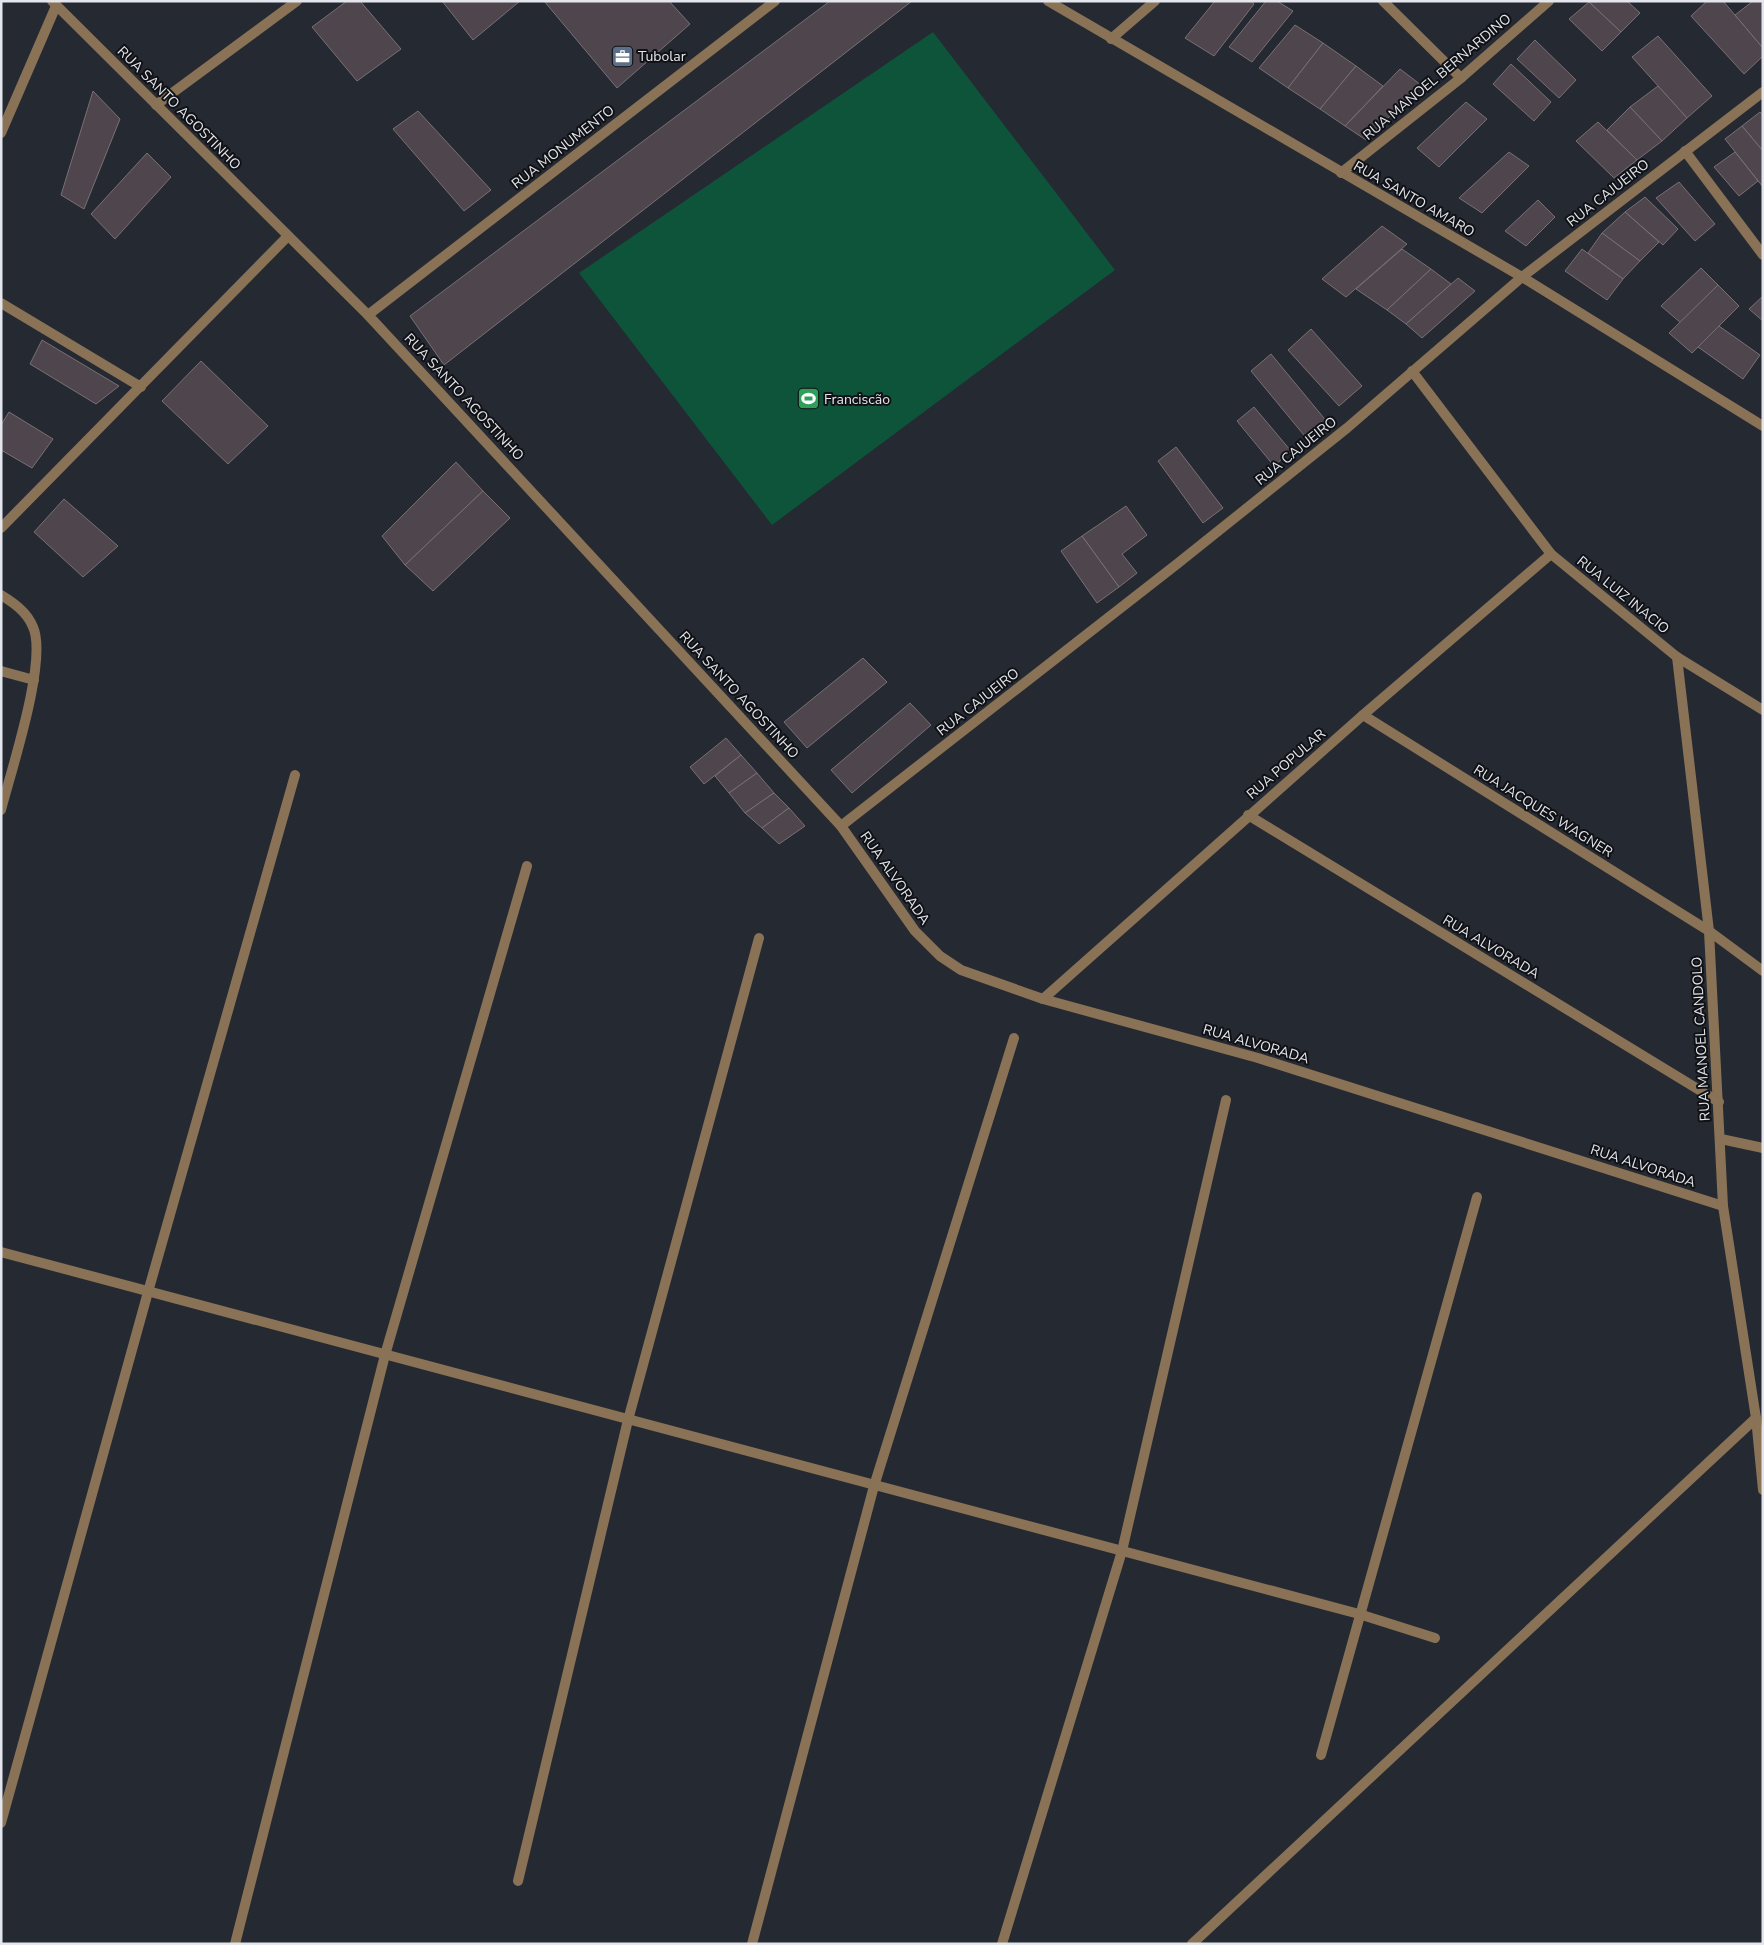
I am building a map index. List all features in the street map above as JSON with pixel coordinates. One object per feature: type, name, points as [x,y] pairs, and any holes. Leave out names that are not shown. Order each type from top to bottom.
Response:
[{"type":"street","points":[[156,105],[297,1]]},
{"type":"street","name":"RUA MONUMENTO","points":[[368,315],[775,1]]},
{"type":"street","name":"RUA SANTO AMARO","points":[[1048,1],[1522,277],[1763,426]]},
{"type":"street","points":[[1111,39],[1155,1]]},
{"type":"street","points":[[1383,1],[1461,78]]},
{"type":"street","name":"RUA MANOEL BERNARDINO","points":[[1341,173],[1461,78],[1548,1]]},
{"type":"street","points":[[1,133],[54,3]]},
{"type":"street","name":"RUA SANTO AGOSTINHO","points":[[54,3],[368,315],[841,826]]},
{"type":"street","name":"RUA CAJUEIRO","points":[[841,826],[1177,564],[1347,428],[1522,277],[1763,92]]},
{"type":"street","points":[[1685,150],[1763,255]]},
{"type":"street","points":[[1,528],[288,236]]},
{"type":"street","points":[[1,303],[141,387]]},
{"type":"street","name":"RUA LUIZ INACIO","points":[[1412,371],[1551,554],[1678,657],[1763,710]]},
{"type":"street","name":"RUA POPULAR","points":[[1043,999],[1248,815],[1551,554]]},
{"type":"street","points":[[1,595],[19,606],[34,627],[37,651],[34,680],[1,810]]},
{"type":"street","name":"RUA MANOEL CANDOLO","points":[[1678,657],[1709,931],[1723,1206],[1756,1418],[1763,1490]]},
{"type":"street","points":[[1,671],[34,680]]},
{"type":"street","name":"RUA JACQUES WAGNER","points":[[1363,715],[1709,931],[1763,970]]},
{"type":"street","points":[[1,1823],[148,1292],[295,775]]},
{"type":"street","name":"RUA ALVORADA","points":[[1248,815],[1719,1102]]},
{"type":"street","name":"RUA ALVORADA","points":[[841,826],[914,931],[940,956],[961,970],[1043,999],[1258,1058],[1723,1206]]},
{"type":"street","points":[[235,1944],[385,1355],[527,866]]},
{"type":"street","points":[[518,1881],[628,1420],[759,938]]},
{"type":"street","points":[[752,1944],[874,1486],[1014,1038]]},
{"type":"street","points":[[1002,1944],[1122,1551],[1226,1100]]},
{"type":"street","points":[[1721,1138],[1763,1148]]},
{"type":"street","points":[[1321,1755],[1477,1198]]},
{"type":"street","points":[[1,1252],[1359,1614],[1435,1638]]},
{"type":"street","points":[[1192,1944],[1756,1418]]},
{"type":"green space","name":"Franciscão","points":[[933,32],[1115,270],[772,525],[579,273]]},
{"type":"building","points":[[347,1],[360,1],[401,49],[357,81],[312,27]]},
{"type":"building","points":[[442,1],[520,1],[473,40]]},
{"type":"building","name":"Tubolar","points":[[544,1],[669,1],[690,24],[617,88]]},
{"type":"building","points":[[830,1],[912,1],[444,365],[410,316]]},
{"type":"building","points":[[1215,1],[1251,1],[1254,4],[1214,56],[1185,38]]},
{"type":"building","points":[[1266,1],[1277,1],[1293,11],[1252,62],[1229,47]]},
{"type":"building","points":[[1627,1],[1640,13],[1621,32],[1589,2]]},
{"type":"building","points":[[1707,1],[1723,1],[1763,48],[1763,56],[1744,74],[1691,16]]},
{"type":"building","points":[[1753,1],[1763,1],[1763,48],[1735,15]]},
{"type":"building","points":[[1589,2],[1621,32],[1602,51],[1569,19]]},
{"type":"building","points":[[1295,25],[1323,43],[1288,88],[1259,68]]},
{"type":"building","points":[[1658,36],[1712,96],[1687,118],[1632,57]]},
{"type":"building","points":[[1535,40],[1576,80],[1559,98],[1517,59]]},
{"type":"building","points":[[1323,43],[1356,66],[1320,109],[1288,88]]},
{"type":"building","points":[[1511,64],[1551,102],[1534,121],[1493,84]]},
{"type":"building","points":[[1356,66],[1383,86],[1345,126],[1320,109]]},
{"type":"building","points":[[1400,69],[1421,85],[1366,140],[1345,126]]},
{"type":"building","points":[[1658,86],[1687,118],[1662,141],[1630,107]]},
{"type":"building","points":[[93,91],[120,119],[84,209],[61,195]]},
{"type":"building","points":[[1466,102],[1487,119],[1439,167],[1417,148]]},
{"type":"building","points":[[1630,107],[1662,141],[1637,160],[1607,130]]},
{"type":"building","points":[[418,111],[491,190],[464,211],[393,129]]},
{"type":"building","points":[[1760,112],[1763,115],[1763,151],[1742,126]]},
{"type":"building","points":[[1598,122],[1637,160],[1614,178],[1576,141]]},
{"type":"building","points":[[1742,126],[1763,151],[1763,187],[1725,139]]},
{"type":"building","points":[[1509,152],[1529,166],[1482,213],[1459,198]]},
{"type":"building","points":[[1735,152],[1758,181],[1739,196],[1714,167]]},
{"type":"building","points":[[147,153],[171,177],[115,239],[91,214]]},
{"type":"building","points":[[1679,182],[1715,224],[1695,241],[1656,198]]},
{"type":"building","points":[[1645,197],[1678,229],[1663,245],[1625,212]]},
{"type":"building","points":[[1538,200],[1555,217],[1526,246],[1505,231]]},
{"type":"building","points":[[1625,212],[1659,242],[1640,261],[1602,233]]},
{"type":"building","points":[[1382,226],[1407,244],[1346,297],[1322,279]]},
{"type":"building","points":[[1602,233],[1640,261],[1623,279],[1588,253]]},
{"type":"building","points":[[1402,249],[1431,269],[1387,310],[1356,289]]},
{"type":"building","points":[[1582,249],[1623,279],[1607,300],[1565,271]]},
{"type":"building","points":[[1701,268],[1718,285],[1681,323],[1661,306]]},
{"type":"building","points":[[1431,269],[1451,284],[1406,324],[1387,310]]},
{"type":"building","points":[[1458,278],[1475,291],[1422,338],[1406,324]]},
{"type":"building","points":[[1718,285],[1739,306],[1692,353],[1669,333]]},
{"type":"building","points":[[1763,296],[1763,321],[1749,309]]},
{"type":"building","points":[[1719,326],[1760,355],[1743,379],[1698,347]]},
{"type":"building","points":[[1311,329],[1362,386],[1339,406],[1288,350]]},
{"type":"building","points":[[42,340],[119,386],[96,404],[30,364]]},
{"type":"building","points":[[1271,354],[1328,423],[1308,440],[1251,371]]},
{"type":"building","points":[[201,361],[268,426],[228,464],[162,401]]},
{"type":"building","points":[[1254,407],[1291,451],[1274,466],[1237,421]]},
{"type":"building","points":[[9,412],[53,439],[32,468],[1,450],[1,425]]},
{"type":"building","points":[[1176,447],[1223,508],[1203,523],[1158,461]]},
{"type":"building","points":[[456,462],[483,491],[405,565],[382,536]]},
{"type":"building","points":[[483,491],[510,518],[433,591],[405,565]]},
{"type":"building","points":[[64,499],[118,546],[83,577],[34,532]]},
{"type":"building","points":[[1126,506],[1147,535],[1122,554],[1137,573],[1119,587],[1082,536]]},
{"type":"building","points":[[1082,536],[1119,587],[1097,603],[1061,551]]},
{"type":"building","points":[[863,658],[887,682],[807,748],[784,722]]},
{"type":"building","points":[[910,703],[931,725],[852,793],[831,770]]},
{"type":"building","points":[[726,738],[741,755],[704,784],[690,767]]},
{"type":"building","points":[[741,755],[757,773],[729,793],[715,776]]},
{"type":"building","points":[[757,773],[774,793],[745,813],[729,793]]},
{"type":"building","points":[[774,793],[789,808],[762,828],[745,813]]},
{"type":"building","points":[[789,808],[805,826],[779,844],[762,828]]},
{"type":"place","name":"Tubolar","points":[[622,56]]},
{"type":"place","name":"Franciscão","points":[[808,399]]}]
